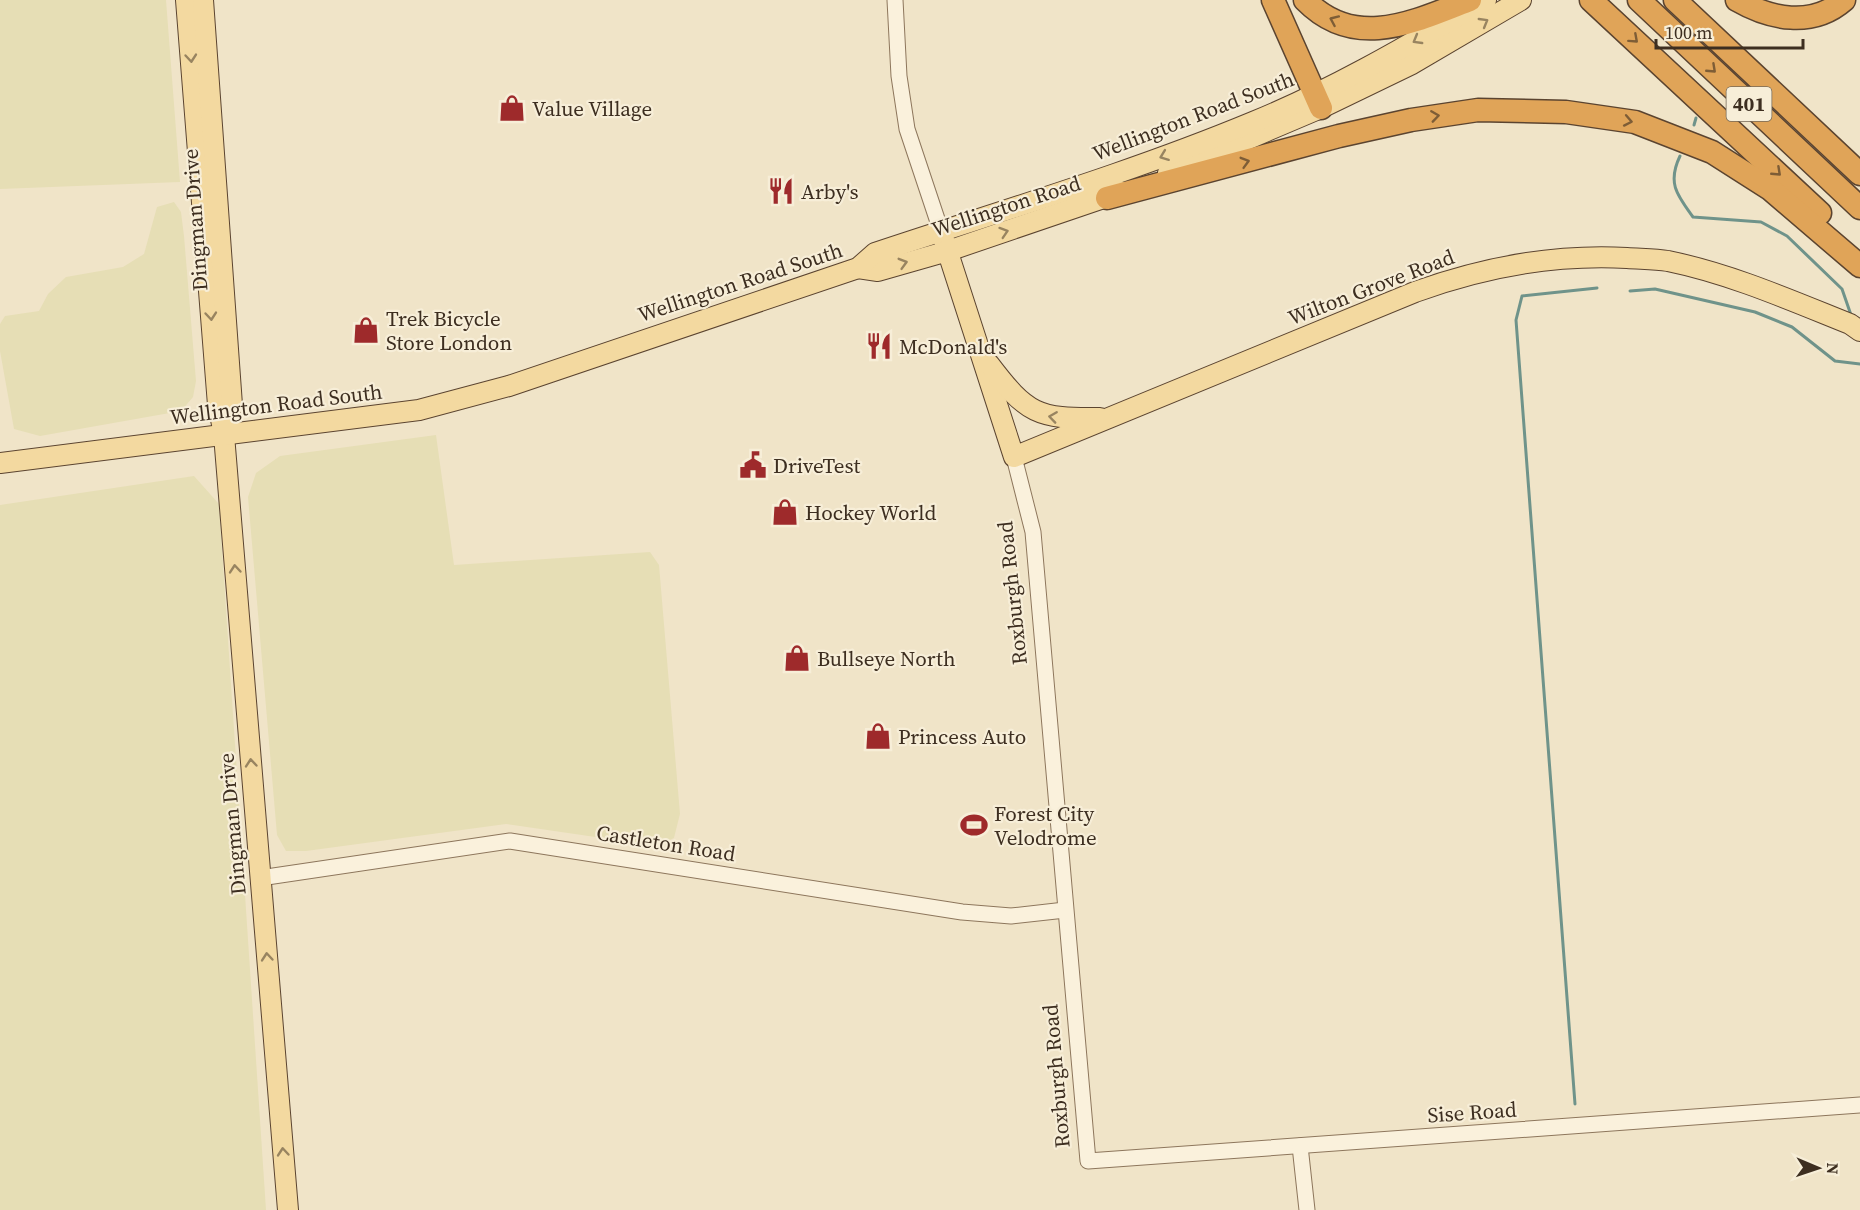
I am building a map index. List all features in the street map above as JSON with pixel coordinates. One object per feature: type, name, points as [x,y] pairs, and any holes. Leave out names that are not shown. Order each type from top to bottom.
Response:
[{"type":"highway","points":[[1273,0],[1318,101]]},
{"type":"highway","points":[[1305,0],[1328,19],[1355,29],[1387,28],[1417,20],[1470,0]]},
{"type":"highway","points":[[1591,0],[1860,250]]},
{"type":"highway","name":"401","points":[[1639,0],[1860,208]]},
{"type":"highway","name":"401","points":[[1676,0],[1860,174]]},
{"type":"highway","points":[[1737,0],[1755,10],[1788,19],[1822,14],[1844,0]]},
{"type":"highway","points":[[1107,198],[1339,136],[1411,120],[1478,110],[1566,112],[1635,122],[1712,152],[1770,189],[1860,266]]},
{"type":"main road","name":"Dingman Drive","points":[[186,0],[217,394],[224,435],[288,1210]]},
{"type":"main road","name":"Dingman Drive","points":[[203,0],[232,405],[224,435]]},
{"type":"main road","name":"Wellington Road South","points":[[0,463],[419,411],[509,386],[858,268],[875,253],[1145,163],[1253,122],[1318,101],[1486,0]]},
{"type":"main road","name":"Wellington Road","points":[[858,268],[878,271],[948,251],[1107,198],[1318,101],[1412,64],[1521,0]]},
{"type":"main road","name":"Roxburgh Road","points":[[941,231],[1014,457]]},
{"type":"main road","name":"Wilton Grove Road","points":[[1014,457],[1437,284],[1486,270],[1559,258],[1666,261],[1755,285],[1850,324],[1860,331]]},
{"type":"main road","points":[[982,354],[1020,401],[1040,415],[1053,418],[1111,418]]},
{"type":"street","name":"Roxburgh Road","points":[[895,0],[899,76],[907,129],[941,231]]},
{"type":"street","name":"Roxburgh Road","points":[[1014,457],[1033,532],[1088,1161]]},
{"type":"street","name":"Castleton Road","points":[[260,878],[510,841],[987,915],[1011,916],[1065,910]]},
{"type":"street","name":"Sise Road","points":[[1088,1161],[1860,1105]]},
{"type":"street","points":[[1300,1146],[1307,1210]]},
{"type":"shaded area","points":[[0,0],[166,0],[180,182],[0,189]]},
{"type":"shaded area","points":[[174,202],[181,212],[184,236],[196,381],[193,397],[181,411],[40,436],[14,429],[0,351],[0,324],[5,316],[39,311],[48,294],[66,277],[123,267],[144,254],[157,207]]},
{"type":"shaded area","points":[[436,435],[454,565],[650,552],[659,565],[680,814],[674,838],[657,846],[506,824],[306,851],[286,851],[277,835],[248,497],[256,473],[280,456]]},
{"type":"shaded area","points":[[194,476],[219,504],[266,1210],[0,1210],[0,505]]},
{"type":"waterway","points":[[1694,125],[1696,118]]},
{"type":"waterway","points":[[1680,156],[1674,181],[1678,195],[1693,217],[1761,222],[1787,236],[1842,289],[1851,315]]},
{"type":"waterway","points":[[1575,1104],[1516,320],[1522,296],[1597,288]]},
{"type":"waterway","points":[[1630,291],[1655,289],[1755,312],[1792,327],[1835,361],[1860,364]]},
{"type":"place","name":"Value Village","points":[[512,108]]},
{"type":"place","name":"Arby's","points":[[781,191]]},
{"type":"place","name":"Trek Bicycle Store London","points":[[366,330]]},
{"type":"place","name":"McDonald's","points":[[879,346]]},
{"type":"place","name":"DriveTest","points":[[753,465]]},
{"type":"place","name":"Hockey World","points":[[785,512]]},
{"type":"place","name":"Bullseye North","points":[[797,658]]},
{"type":"place","name":"Princess Auto","points":[[878,736]]},
{"type":"place","name":"Forest City Velodrome","points":[[974,825]]}]
